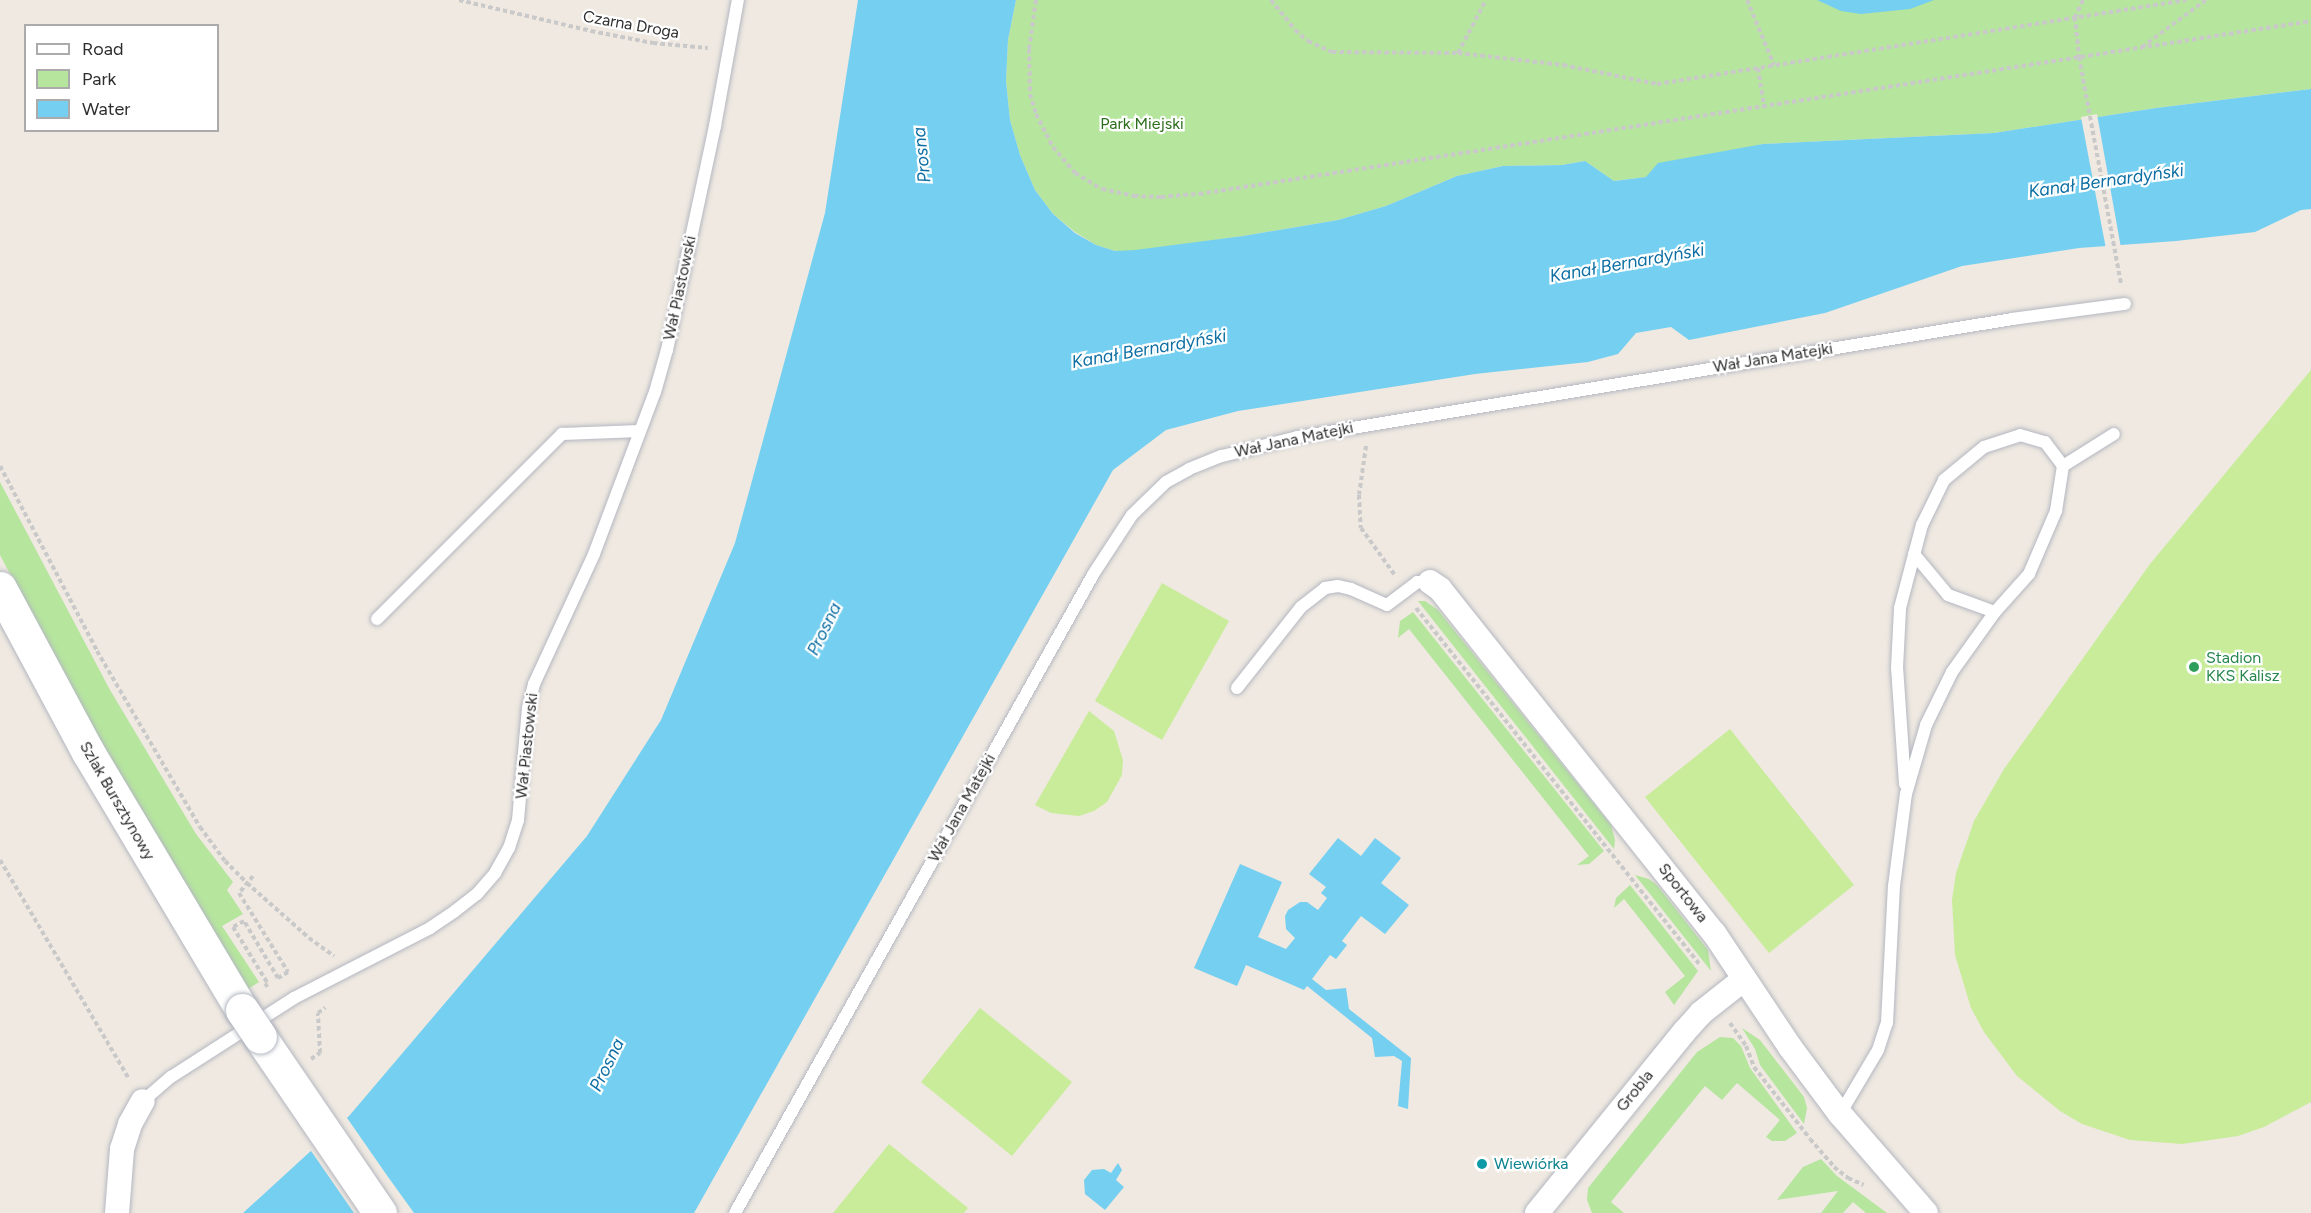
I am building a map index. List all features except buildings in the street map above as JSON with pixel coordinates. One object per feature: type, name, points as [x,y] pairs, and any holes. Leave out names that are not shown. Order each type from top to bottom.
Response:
[{"type":"main road","name":"Szlak Bursztynowy","points":[[0,588],[88,752],[250,1000],[260,1037],[380,1213]]},
{"type":"street","name":"Sportowa","points":[[1430,582],[1440,589],[1714,933],[1790,1047],[1840,1114],[1926,1213]]},
{"type":"street","name":"Grobla","points":[[1537,1213],[1684,1032],[1715,1000],[1744,979]]},
{"type":"street","name":"Wał Piastowski","points":[[117,1213],[122,1149],[130,1124],[143,1101]]},
{"type":"lane","name":"Wał Piastowski","points":[[143,1101],[171,1077],[294,998],[430,928],[455,912],[477,894],[495,873],[509,848],[518,820],[528,708],[534,684],[594,554],[640,431],[667,350],[730,51],[738,0]]},
{"type":"lane","name":"Wał Jana Matejki","points":[[735,1213],[1094,573],[1132,515],[1166,482],[1189,469],[1222,456],[1298,436],[2012,319],[2125,304]]},
{"type":"lane","points":[[377,619],[562,434],[640,431]]},
{"type":"lane","points":[[2063,466],[2114,434]]},
{"type":"lane","points":[[1840,1114],[1878,1050],[1887,1023],[1894,886],[1906,794],[1926,725],[1952,672],[1995,612],[2029,574],[2056,511],[2063,466],[2044,442],[2020,435],[1984,447],[1944,480],[1922,525],[1900,608],[1897,668],[1906,794]]},
{"type":"lane","points":[[1914,554],[1948,595],[1995,612]]},
{"type":"lane","points":[[1237,688],[1301,607],[1325,588],[1338,586],[1351,589],[1387,604],[1417,582],[1430,582]]},
{"type":"path","name":"Czarna Droga","points":[[459,0],[654,43],[730,51]]},
{"type":"path","points":[[1036,0],[1029,75],[1030,94],[1042,128],[1053,147],[1075,173],[1102,189],[1134,196],[1199,194],[2311,21]]},
{"type":"path","points":[[1271,0],[1302,35],[1320,48],[1332,52],[1458,53],[1563,65],[1657,84],[2186,0]]},
{"type":"path","points":[[1458,53],[1486,0]]},
{"type":"path","points":[[1747,0],[1774,65]]},
{"type":"path","points":[[2083,0],[2075,17],[2079,57],[2121,284]]},
{"type":"path","points":[[2142,47],[2206,0]]},
{"type":"path","points":[[1758,68],[1764,106]]},
{"type":"path","points":[[1369,425],[1359,495],[1361,528],[1418,611],[1703,969],[1715,1000],[1746,1046],[1754,1067],[1834,1167],[1848,1178],[1871,1188]]},
{"type":"path","points":[[0,466],[97,651],[173,783],[225,861],[309,938],[351,968]]},
{"type":"path","points":[[0,860],[95,1026],[143,1101]]},
{"type":"path","points":[[250,1000],[268,984],[234,927],[244,921],[278,978],[288,972],[239,893],[253,876]]},
{"type":"path","points":[[305,1063],[320,1053],[318,1014],[331,1004]]},
{"type":"green space","name":"Park Miejski","points":[[1016,0],[2311,0],[2311,89],[2156,108],[1994,133],[1763,144],[1646,177],[1614,181],[1585,161],[1562,165],[1503,166],[1457,176],[1386,206],[1338,220],[1243,236],[1135,251],[1115,251],[1096,245],[1053,214],[1035,190],[1020,155],[1010,120],[1006,81],[1008,40]]},
{"type":"green space","name":"Stadion KKS Kalisz","points":[[2311,370],[2311,1102],[2264,1127],[2238,1136],[2182,1144],[2130,1140],[2082,1124],[2060,1111],[2017,1076],[1984,1032],[1971,1008],[1955,955],[1952,900],[1956,873],[1974,821],[2004,769],[2150,564]]},
{"type":"green space","points":[[0,482],[110,690],[196,834],[233,882],[227,890],[243,914],[222,926],[259,982],[248,989],[89,724],[0,555]]},
{"type":"green space","points":[[1162,583],[1229,621],[1162,740],[1095,701]]},
{"type":"green space","points":[[1418,601],[1425,601],[1438,610],[1611,825],[1615,840],[1614,849]]},
{"type":"green space","points":[[1413,612],[1604,851],[1589,864],[1577,865],[1589,856],[1409,629],[1398,638],[1400,621]]},
{"type":"green space","points":[[1089,711],[1114,731],[1123,760],[1122,775],[1107,802],[1094,811],[1079,816],[1051,813],[1035,805]]},
{"type":"green space","points":[[1730,729],[1854,885],[1769,953],[1645,797]]},
{"type":"green space","points":[[1635,875],[1649,879],[1657,885],[1708,950],[1711,971]]},
{"type":"green space","points":[[1630,885],[1698,971],[1674,1005],[1665,992],[1685,976],[1624,899],[1614,908],[1616,898]]},
{"type":"green space","points":[[980,1008],[1072,1082],[1012,1156],[921,1082]]},
{"type":"green space","points":[[1742,1028],[1760,1040],[1804,1097],[1807,1108],[1804,1124],[1760,1065],[1755,1049]]},
{"type":"green space","points":[[1720,1037],[1733,1038],[1741,1046],[1750,1068],[1797,1133],[1785,1141],[1772,1141],[1766,1137],[1780,1120],[1737,1083],[1722,1100],[1705,1086],[1611,1202],[1624,1213],[1592,1213],[1587,1200],[1588,1188],[1697,1052]]},
{"type":"green space","points":[[889,1144],[968,1208],[964,1213],[833,1213]]},
{"type":"green space","points":[[1821,1159],[1837,1176],[1887,1213],[1866,1213],[1853,1202],[1843,1213],[1821,1213],[1838,1191],[1777,1200],[1803,1167]]},
{"type":"water","points":[[858,0],[1016,0],[1008,40],[1006,81],[1010,120],[1020,155],[1035,190],[1053,214],[1075,233],[1096,245],[1115,251],[1243,236],[1338,220],[1386,206],[1457,176],[1503,166],[1562,165],[1585,161],[1614,181],[1646,177],[1658,163],[1763,144],[1994,133],[2156,108],[2311,89],[2311,209],[2301,210],[2255,232],[2176,241],[2079,248],[1962,266],[1825,313],[1689,340],[1671,327],[1636,333],[1618,354],[1588,362],[1475,374],[1238,411],[1166,430],[1113,470],[694,1213],[243,1213],[349,1116],[587,836],[661,720],[735,543],[825,213]]},
{"type":"water","points":[[1817,0],[1934,0],[1910,9],[1861,14],[1841,11]]},
{"type":"water","points":[[1338,838],[1361,856],[1375,838],[1401,858],[1381,883],[1409,905],[1385,934],[1361,916],[1342,941],[1347,945],[1336,959],[1330,955],[1312,979],[1326,990],[1346,988],[1349,1009],[1411,1058],[1408,1109],[1398,1106],[1402,1061],[1394,1056],[1375,1057],[1372,1038],[1307,986],[1304,990],[1246,965],[1237,986],[1194,968],[1240,864],[1282,882],[1258,937],[1286,949],[1295,938],[1286,929],[1285,916],[1288,910],[1300,902],[1307,902],[1318,910],[1327,898],[1321,893],[1326,887],[1309,874]]},
{"type":"water","points":[[1118,1163],[1122,1170],[1116,1180],[1124,1187],[1105,1210],[1085,1194],[1084,1180],[1092,1170],[1104,1169],[1111,1173]]},
{"type":"pier","points":[[2097,114],[2121,248],[2106,249],[2081,117]]},
{"type":"pier","points":[[345,1115],[414,1213],[354,1213],[309,1148]]},
{"type":"place","name":"Stadion KKS Kalisz","points":[[2194,667]]},
{"type":"place","name":"Wiewiórka","points":[[1482,1164]]},
{"type":"water label","name":"Prosna","points":[[922,155]]},
{"type":"water label","name":"Kanał Bernardyński","points":[[2106,181]]},
{"type":"water label","name":"Kanał Bernardyński","points":[[1627,263]]},
{"type":"water label","name":"Kanał Bernardyński","points":[[1149,349]]},
{"type":"water label","name":"Prosna","points":[[824,629]]},
{"type":"water label","name":"Prosna","points":[[607,1065]]}]
